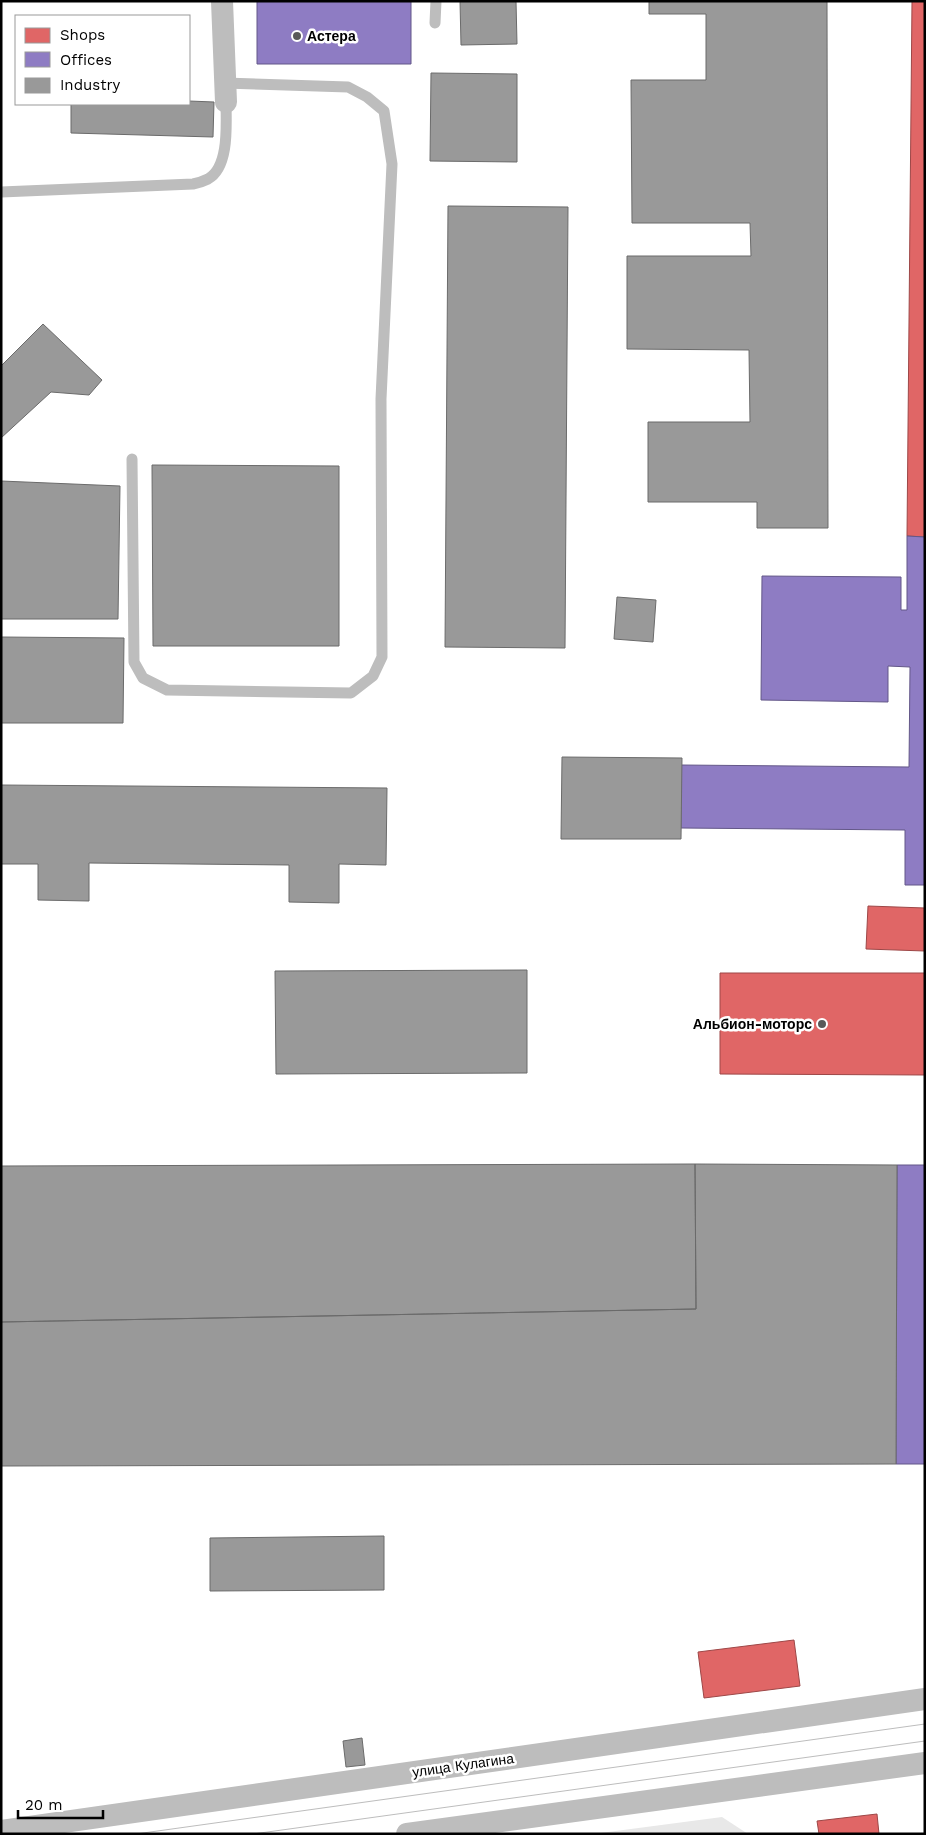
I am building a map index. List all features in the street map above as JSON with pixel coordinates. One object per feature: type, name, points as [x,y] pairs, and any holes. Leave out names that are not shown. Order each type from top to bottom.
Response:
[{"type":"street","points":[[222,1],[225,92]]},
{"type":"street","name":"улица Кулагина","points":[[1,1831],[925,1699]]},
{"type":"street","points":[[407,1834],[925,1763]]},
{"type":"lane","points":[[436,1],[436,23]]},
{"type":"lane","points":[[1,192],[194,184],[210,178],[220,164],[225,149],[225,92],[348,87],[367,97],[384,111],[392,164],[381,399],[382,656],[373,676],[351,693],[167,690],[143,678],[134,662],[132,459]]},
{"type":"shaded area","points":[[722,1817],[748,1834],[593,1834]]},
{"type":"building: Shops","points":[[912,1],[925,1],[925,537],[907,536]]},
{"type":"building: Shops","points":[[868,906],[925,908],[925,951],[866,949]]},
{"type":"building: Shops","name":"Альбион-моторс","points":[[720,973],[925,973],[925,1075],[720,1074]]},
{"type":"building: Shops","points":[[794,1640],[800,1686],[704,1698],[698,1652]]},
{"type":"building: Shops","points":[[877,1814],[879,1834],[819,1834],[817,1821]]},
{"type":"building: Offices","points":[[257,1],[411,1],[411,64],[257,64]]},
{"type":"building: Offices","points":[[907,536],[925,537],[925,885],[905,885],[905,830],[681,828],[681,765],[909,767],[910,667],[888,666],[888,702],[761,700],[762,576],[901,577],[901,610],[907,610]]},
{"type":"building: Offices","points":[[897,1165],[925,1165],[925,1464],[896,1464]]},
{"type":"building: Industry","points":[[460,1],[516,1],[517,44],[461,45]]},
{"type":"building: Industry","points":[[649,1],[827,1],[828,528],[757,528],[757,502],[648,502],[648,422],[750,422],[749,350],[627,349],[627,256],[751,256],[750,223],[632,223],[631,80],[706,80],[706,14],[649,14]]},
{"type":"building: Industry","points":[[431,73],[517,74],[517,162],[430,161]]},
{"type":"building: Industry","points":[[190,101],[214,102],[213,137],[71,133],[71,105],[190,105]]},
{"type":"building: Industry","points":[[448,206],[568,207],[565,648],[445,647]]},
{"type":"building: Industry","points":[[43,324],[102,380],[89,395],[51,392],[1,438],[1,366]]},
{"type":"building: Industry","points":[[152,465],[339,466],[339,646],[153,646]]},
{"type":"building: Industry","points":[[1,481],[120,486],[118,619],[1,619]]},
{"type":"building: Industry","points":[[617,597],[656,600],[653,642],[614,639]]},
{"type":"building: Industry","points":[[1,637],[124,638],[123,723],[1,723]]},
{"type":"building: Industry","points":[[562,757],[682,758],[681,839],[561,839]]},
{"type":"building: Industry","points":[[1,785],[387,788],[386,865],[339,864],[339,903],[289,902],[289,865],[89,863],[89,901],[38,900],[38,864],[1,864]]},
{"type":"building: Industry","points":[[527,970],[527,1073],[276,1074],[275,971]]},
{"type":"building: Industry","points":[[695,1164],[897,1165],[896,1464],[1,1466],[1,1322],[696,1309]]},
{"type":"building: Industry","points":[[695,1164],[696,1309],[1,1322],[1,1166]]},
{"type":"building: Industry","points":[[384,1536],[384,1590],[210,1591],[210,1538]]},
{"type":"building: Industry","points":[[362,1738],[365,1765],[346,1767],[343,1741]]},
{"type":"tram line","points":[[136,1834],[925,1724]]},
{"type":"tram line","points":[[253,1834],[925,1741]]},
{"type":"place","name":"Астера","points":[[297,36]]},
{"type":"place","name":"Альбион-моторс","points":[[822,1024]]}]
